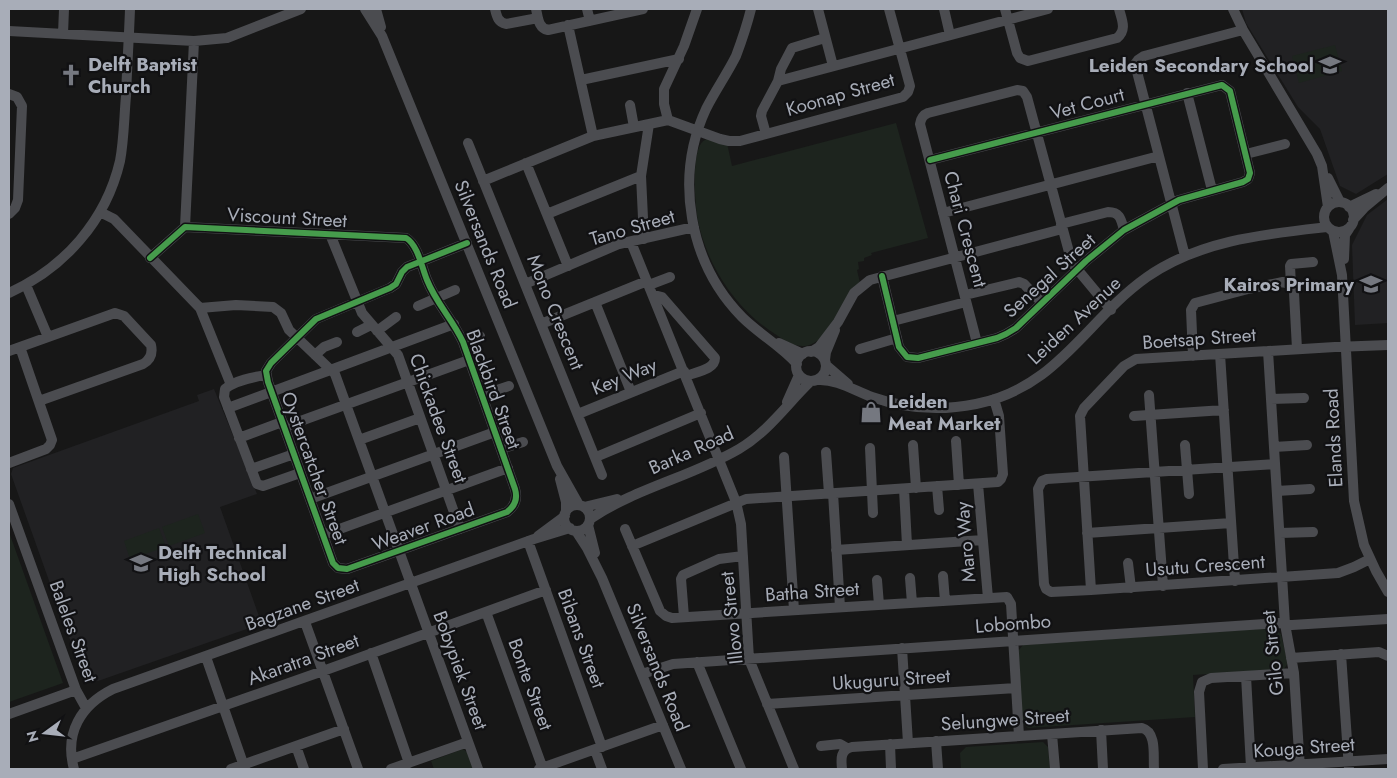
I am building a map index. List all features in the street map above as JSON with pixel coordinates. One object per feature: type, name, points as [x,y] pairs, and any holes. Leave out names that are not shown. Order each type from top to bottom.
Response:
[{"type":"street","points":[[63,34],[64,9]]},
{"type":"street","points":[[9,293],[39,277],[63,259],[83,237],[100,212],[112,188],[122,148],[130,9]]},
{"type":"street","points":[[9,31],[194,41],[227,38],[300,9]]},
{"type":"street","name":"Silversands Road","points":[[366,9],[382,36],[557,466],[566,502],[565,514]]},
{"type":"street","name":"Silversands Road","points":[[376,9],[382,36]]},
{"type":"street","points":[[496,9],[498,19],[506,24],[537,13],[540,26],[548,30],[643,9]]},
{"type":"street","points":[[587,9],[590,20]]},
{"type":"street","points":[[668,120],[664,104],[664,88],[679,59],[697,9]]},
{"type":"street","points":[[751,9],[746,31],[735,57],[706,109],[698,131],[692,158],[689,186],[694,227],[702,256],[715,282],[737,311],[798,370],[804,379],[814,380],[824,374],[826,352],[838,322]]},
{"type":"street","points":[[818,9],[833,66]]},
{"type":"street","name":"Koonap Street","points":[[698,131],[729,141],[740,141],[903,97],[908,92],[910,86],[889,9]]},
{"type":"street","points":[[944,9],[950,35]]},
{"type":"street","points":[[1005,9],[1017,53],[1020,58],[1028,61],[1117,38],[1124,27],[1119,9]]},
{"type":"street","points":[[778,81],[1048,9]]},
{"type":"street","points":[[1233,9],[1243,30],[1312,144],[1322,166],[1345,204],[1352,211],[1351,224]]},
{"type":"street","points":[[568,25],[593,136]]},
{"type":"street","points":[[1184,256],[1135,67],[1138,60],[1144,56],[1243,30]]},
{"type":"street","points":[[766,134],[761,116],[762,111],[778,81],[781,69],[792,48],[825,38]]},
{"type":"street","points":[[150,258],[185,227],[194,41]]},
{"type":"street","points":[[581,80],[679,59]]},
{"type":"street","name":"Vet Court","points":[[930,160],[1218,85],[1228,88],[1246,154]]},
{"type":"street","name":"Chari Crescent","points":[[977,343],[920,124],[922,117],[928,113],[1019,90],[1026,95],[1070,258],[1076,270],[1111,310]]},
{"type":"street","points":[[1187,93],[1212,190]]},
{"type":"street","points":[[9,94],[18,97],[22,106],[18,200],[15,208],[9,214]]},
{"type":"street","points":[[630,105],[634,127]]},
{"type":"street","points":[[483,181],[593,136],[668,120],[698,131]]},
{"type":"street","points":[[644,239],[641,176],[649,124]]},
{"type":"street","name":"Mono Crescent","points":[[468,143],[602,475]]},
{"type":"street","points":[[1246,154],[1285,144]]},
{"type":"street","name":"Senegal Street","points":[[882,276],[899,347],[904,354],[914,359],[1006,334],[1016,328],[1076,270],[1124,230],[1171,203],[1248,179],[1250,173],[1246,154]]},
{"type":"street","points":[[943,213],[1158,156]]},
{"type":"street","points":[[526,163],[568,266]]},
{"type":"street","points":[[1322,166],[1326,211],[1325,223],[1330,229],[1341,232],[1351,224],[1364,208],[1387,189]]},
{"type":"street","points":[[547,214],[641,176]]},
{"type":"street","points":[[1326,211],[1336,203],[1345,204],[1387,189]]},
{"type":"street","name":"Leiden Avenue","points":[[1281,233],[1310,223],[1326,211]]},
{"type":"street","points":[[100,212],[114,220],[200,308],[230,385]]},
{"type":"street","points":[[798,370],[807,353],[818,347],[838,322],[858,290],[870,280],[1108,212],[1115,212],[1120,216],[1124,230]]},
{"type":"street","name":"Elands Road","points":[[1351,224],[1345,235],[1342,275],[1354,501],[1360,530],[1370,559],[1388,592]]},
{"type":"street","name":"Viscount Street","points":[[185,227],[406,238],[413,245],[420,262]]},
{"type":"street","name":"Tano Street","points":[[525,284],[619,244],[694,227]]},
{"type":"street","name":"Leiden Avenue","points":[[814,380],[835,382],[886,402],[917,408],[948,408],[994,399],[1018,389],[1047,372],[1146,278],[1184,256],[1222,243],[1281,233],[1330,229]]},
{"type":"street","name":"Elands Road","points":[[1330,229],[1342,275]]},
{"type":"street","name":"Chickadee Street","points":[[330,234],[362,313],[398,355],[460,529]]},
{"type":"street","name":"Illovo Street","points":[[631,242],[736,502],[741,524],[749,658],[794,769]]},
{"type":"street","points":[[300,473],[263,486],[255,482],[223,395],[225,389],[230,385],[266,375],[266,371],[271,363],[316,319],[390,288],[396,284],[404,270],[466,243]]},
{"type":"street","name":"Blackbird Street","points":[[420,262],[435,297],[454,324],[463,342],[516,492],[515,503]]},
{"type":"street","points":[[1297,349],[1294,293],[1290,285],[1290,265],[1313,262]]},
{"type":"street","points":[[542,324],[595,302],[670,277]]},
{"type":"street","points":[[893,321],[1019,282],[1024,284],[1042,303]]},
{"type":"street","points":[[1193,356],[1191,310],[1195,303],[1282,282],[1290,285]]},
{"type":"street","points":[[26,284],[48,337]]},
{"type":"street","points":[[418,306],[435,297],[455,290]]},
{"type":"street","name":"Key Way","points":[[578,414],[631,392],[685,373],[712,366],[715,362],[715,358],[662,297],[654,296]]},
{"type":"street","points":[[595,302],[631,392]]},
{"type":"street","points":[[200,308],[236,305],[271,306],[279,311],[289,330],[330,369]]},
{"type":"street","points":[[9,351],[112,314],[124,316],[150,342],[152,352],[150,358],[143,364],[39,401]]},
{"type":"street","points":[[357,332],[374,328],[396,317]]},
{"type":"street","points":[[228,408],[454,324]]},
{"type":"street","name":"Blackbird Street","points":[[463,342],[480,336]]},
{"type":"street","points":[[764,336],[807,353],[819,354],[826,363]]},
{"type":"street","points":[[860,348],[897,338]]},
{"type":"street","points":[[315,355],[324,347],[337,342]]},
{"type":"street","name":"Boetsap Street","points":[[1091,590],[1080,419],[1084,408],[1129,362],[1136,359],[1297,349],[1388,346]]},
{"type":"street","points":[[9,463],[46,449],[50,445],[52,436],[20,347]]},
{"type":"street","name":"Gilo Street","points":[[1268,351],[1285,624],[1294,673],[1300,767]]},
{"type":"street","points":[[1220,354],[1235,581]]},
{"type":"street","points":[[239,438],[346,404],[469,360]]},
{"type":"street","name":"Leiden Avenue","points":[[826,363],[834,373],[857,391]]},
{"type":"street","name":"Bobypiek Street","points":[[330,369],[337,380],[346,404],[478,769]]},
{"type":"street","name":"Barka Road","points":[[784,409],[798,370]]},
{"type":"street","name":"Oystercatcher Street","points":[[266,375],[333,563],[338,568]]},
{"type":"street","name":"Barka Road","points":[[589,522],[630,496],[720,459],[749,443],[814,380]]},
{"type":"street","name":"Blackbird Street","points":[[482,396],[509,386]]},
{"type":"street","points":[[1149,395],[1163,586]]},
{"type":"street","points":[[1271,399],[1304,398]]},
{"type":"street","points":[[625,529],[632,546],[746,499],[998,482],[1003,474],[999,416],[994,399]]},
{"type":"street","points":[[1134,416],[1224,410]]},
{"type":"street","points":[[596,457],[701,413]]},
{"type":"street","points":[[359,440],[420,418]]},
{"type":"street","points":[[310,499],[495,432]]},
{"type":"street","points":[[956,441],[959,485]]},
{"type":"street","name":"Blackbird Street","points":[[501,449],[523,442]]},
{"type":"street","points":[[913,445],[916,488]]},
{"type":"street","points":[[1185,445],[1189,494]]},
{"type":"street","points":[[1274,447],[1307,445]]},
{"type":"street","points":[[870,448],[873,513]]},
{"type":"street","points":[[826,452],[840,607]]},
{"type":"street","points":[[251,469],[294,454]]},
{"type":"street","points":[[784,457],[794,610]]},
{"type":"street","name":"Usutu Crescent","points":[[1275,464],[1044,479],[1038,488],[1044,586],[1048,591],[1091,590],[1282,578],[1338,573],[1370,559]]},
{"type":"street","name":"Silversands Road","points":[[557,466],[582,506]]},
{"type":"street","points":[[323,535],[508,468]]},
{"type":"street","name":"Maro Way","points":[[978,484],[988,598]]},
{"type":"street","points":[[937,486],[939,510]]},
{"type":"street","points":[[904,489],[908,545]]},
{"type":"street","points":[[1277,491],[1310,489]]},
{"type":"street","name":"Barka Road","points":[[582,506],[630,496]]},
{"type":"street","name":"Weaver Road","points":[[338,568],[347,570],[507,512],[515,503]]},
{"type":"street","name":"Baleles Street","points":[[9,504],[76,690],[86,708],[77,722],[72,743],[73,764]]},
{"type":"street","points":[[572,506],[582,506],[589,512],[589,522],[583,530],[573,530],[565,523],[565,514],[572,506]]},
{"type":"street","name":"Bagzane Street","points":[[531,540],[565,514]]},
{"type":"street","name":"Silversands Road","points":[[589,522],[602,578]]},
{"type":"street","points":[[1087,533],[1231,523]]},
{"type":"street","name":"Silversands Road","points":[[573,530],[587,548],[602,578],[681,769]]},
{"type":"street","name":"Bagzane Street","points":[[86,708],[97,697],[113,689],[531,540],[573,530]]},
{"type":"street","points":[[1280,533],[1313,532]]},
{"type":"street","name":"Bibans Street","points":[[531,540],[599,748],[602,769]]},
{"type":"street","points":[[836,550],[983,540]]},
{"type":"street","name":"Batha Street","points":[[632,546],[660,612],[666,616],[684,617],[1004,596],[1011,601],[1013,641]]},
{"type":"street","points":[[684,617],[681,579],[685,572],[719,559],[743,556]]},
{"type":"street","name":"Usutu Crescent","points":[[1128,563],[1131,588]]},
{"type":"street","points":[[943,576],[945,600]]},
{"type":"street","points":[[910,578],[912,603]]},
{"type":"street","name":"Batha Street","points":[[878,580],[879,605]]},
{"type":"street","name":"Akaratra Street","points":[[73,764],[223,706],[546,590]]},
{"type":"street","name":"Bonte Street","points":[[486,612],[542,769]]},
{"type":"street","name":"Lobombo","points":[[642,674],[670,664],[749,658],[1279,623],[1292,625],[1388,619]]},
{"type":"street","points":[[305,622],[358,769]]},
{"type":"street","points":[[1013,641],[1019,736]]},
{"type":"street","points":[[902,648],[908,743]]},
{"type":"street","points":[[1292,658],[1379,652],[1388,656]]},
{"type":"street","points":[[370,654],[409,763]]},
{"type":"street","points":[[1341,654],[1349,765]]},
{"type":"street","points":[[206,657],[244,767]]},
{"type":"street","points":[[698,662],[741,769]]},
{"type":"street","points":[[1203,769],[1198,692],[1200,685],[1205,680],[1211,678],[1294,673]]},
{"type":"street","points":[[1246,676],[1251,767]]},
{"type":"street","name":"Ukuguru Street","points":[[767,704],[1016,688]]},
{"type":"street","points":[[9,714],[76,690]]},
{"type":"street","points":[[542,769],[663,726]]},
{"type":"street","name":"Selungwe Street","points":[[821,746],[840,744],[847,748],[1142,728],[1148,730],[1152,738],[1154,769]]},
{"type":"street","points":[[231,769],[244,767],[344,729]]},
{"type":"street","points":[[1100,730],[1103,769]]},
{"type":"street","points":[[1052,734],[1054,769]]},
{"type":"street","points":[[936,741],[938,769]]},
{"type":"street","points":[[391,769],[468,742]]},
{"type":"street","points":[[890,744],[891,769]]},
{"type":"street","points":[[296,746],[304,769]]},
{"type":"street","points":[[842,769],[841,755],[847,748]]},
{"type":"street","name":"Kouga Street","points":[[1223,769],[1349,765],[1388,759]]},
{"type":"shaded area","name":"Leiden Secondary School","points":[[1242,9],[1388,9],[1388,174],[1356,194],[1340,186],[1320,129],[1298,107],[1246,23]]},
{"type":"shaded area","points":[[1335,45],[1342,71],[1299,83],[1292,56]]},
{"type":"shaded area","points":[[896,123],[928,238],[871,253],[872,255],[864,258],[864,261],[858,262],[859,269],[857,270],[860,283],[825,334],[812,344],[806,346],[794,345],[782,339],[747,312],[725,284],[710,259],[698,221],[696,203],[695,165],[700,145],[710,138],[727,143],[732,166]]},
{"type":"shaded area","name":"Kairos Primary","points":[[1388,199],[1388,323],[1355,325],[1352,245],[1367,215]]},
{"type":"shaded area","name":"Delft Technical High School","points":[[214,389],[257,494],[220,507],[260,619],[258,625],[98,681],[83,676],[11,474],[13,468],[199,401],[197,395]]},
{"type":"shaded area","points":[[198,514],[205,533],[169,546],[162,527]]},
{"type":"shaded area","points":[[159,528],[166,547],[130,559],[124,541]]},
{"type":"shaded area","points":[[9,532],[63,683],[9,702]]},
{"type":"shaded area","points":[[1273,628],[1281,634],[1288,663],[1284,669],[1193,675],[1195,717],[1028,728],[1022,723],[1018,651],[1023,645]]},
{"type":"shaded area","points":[[1043,742],[1048,747],[1050,769],[961,769],[960,753],[966,747]]},
{"type":"shaded area","points":[[463,749],[467,752],[473,769],[434,769],[431,761]]},
{"type":"cycle path","points":[[882,276],[899,347],[907,357],[918,358],[997,338],[1016,328],[1086,261],[1124,230],[1179,200],[1243,182],[1248,179],[1250,173],[1230,91],[1222,85],[930,160]]},
{"type":"cycle path","points":[[150,258],[185,227],[406,238],[414,246],[419,257],[421,263],[425,275],[431,288],[463,342],[515,489],[516,499],[514,505],[507,512],[347,569],[338,568],[333,563],[268,382],[266,371],[271,363],[316,319],[390,288],[396,284],[407,267],[467,243]]},
{"type":"place","name":"Leiden Secondary School","points":[[1330,65]]},
{"type":"place","name":"Delft Baptist Church","points":[[71,75]]},
{"type":"place","name":"Kairos Primary","points":[[1371,284]]},
{"type":"place","name":"Leiden Meat Market","points":[[871,412]]},
{"type":"place","name":"Delft Technical High School","points":[[141,563]]}]
